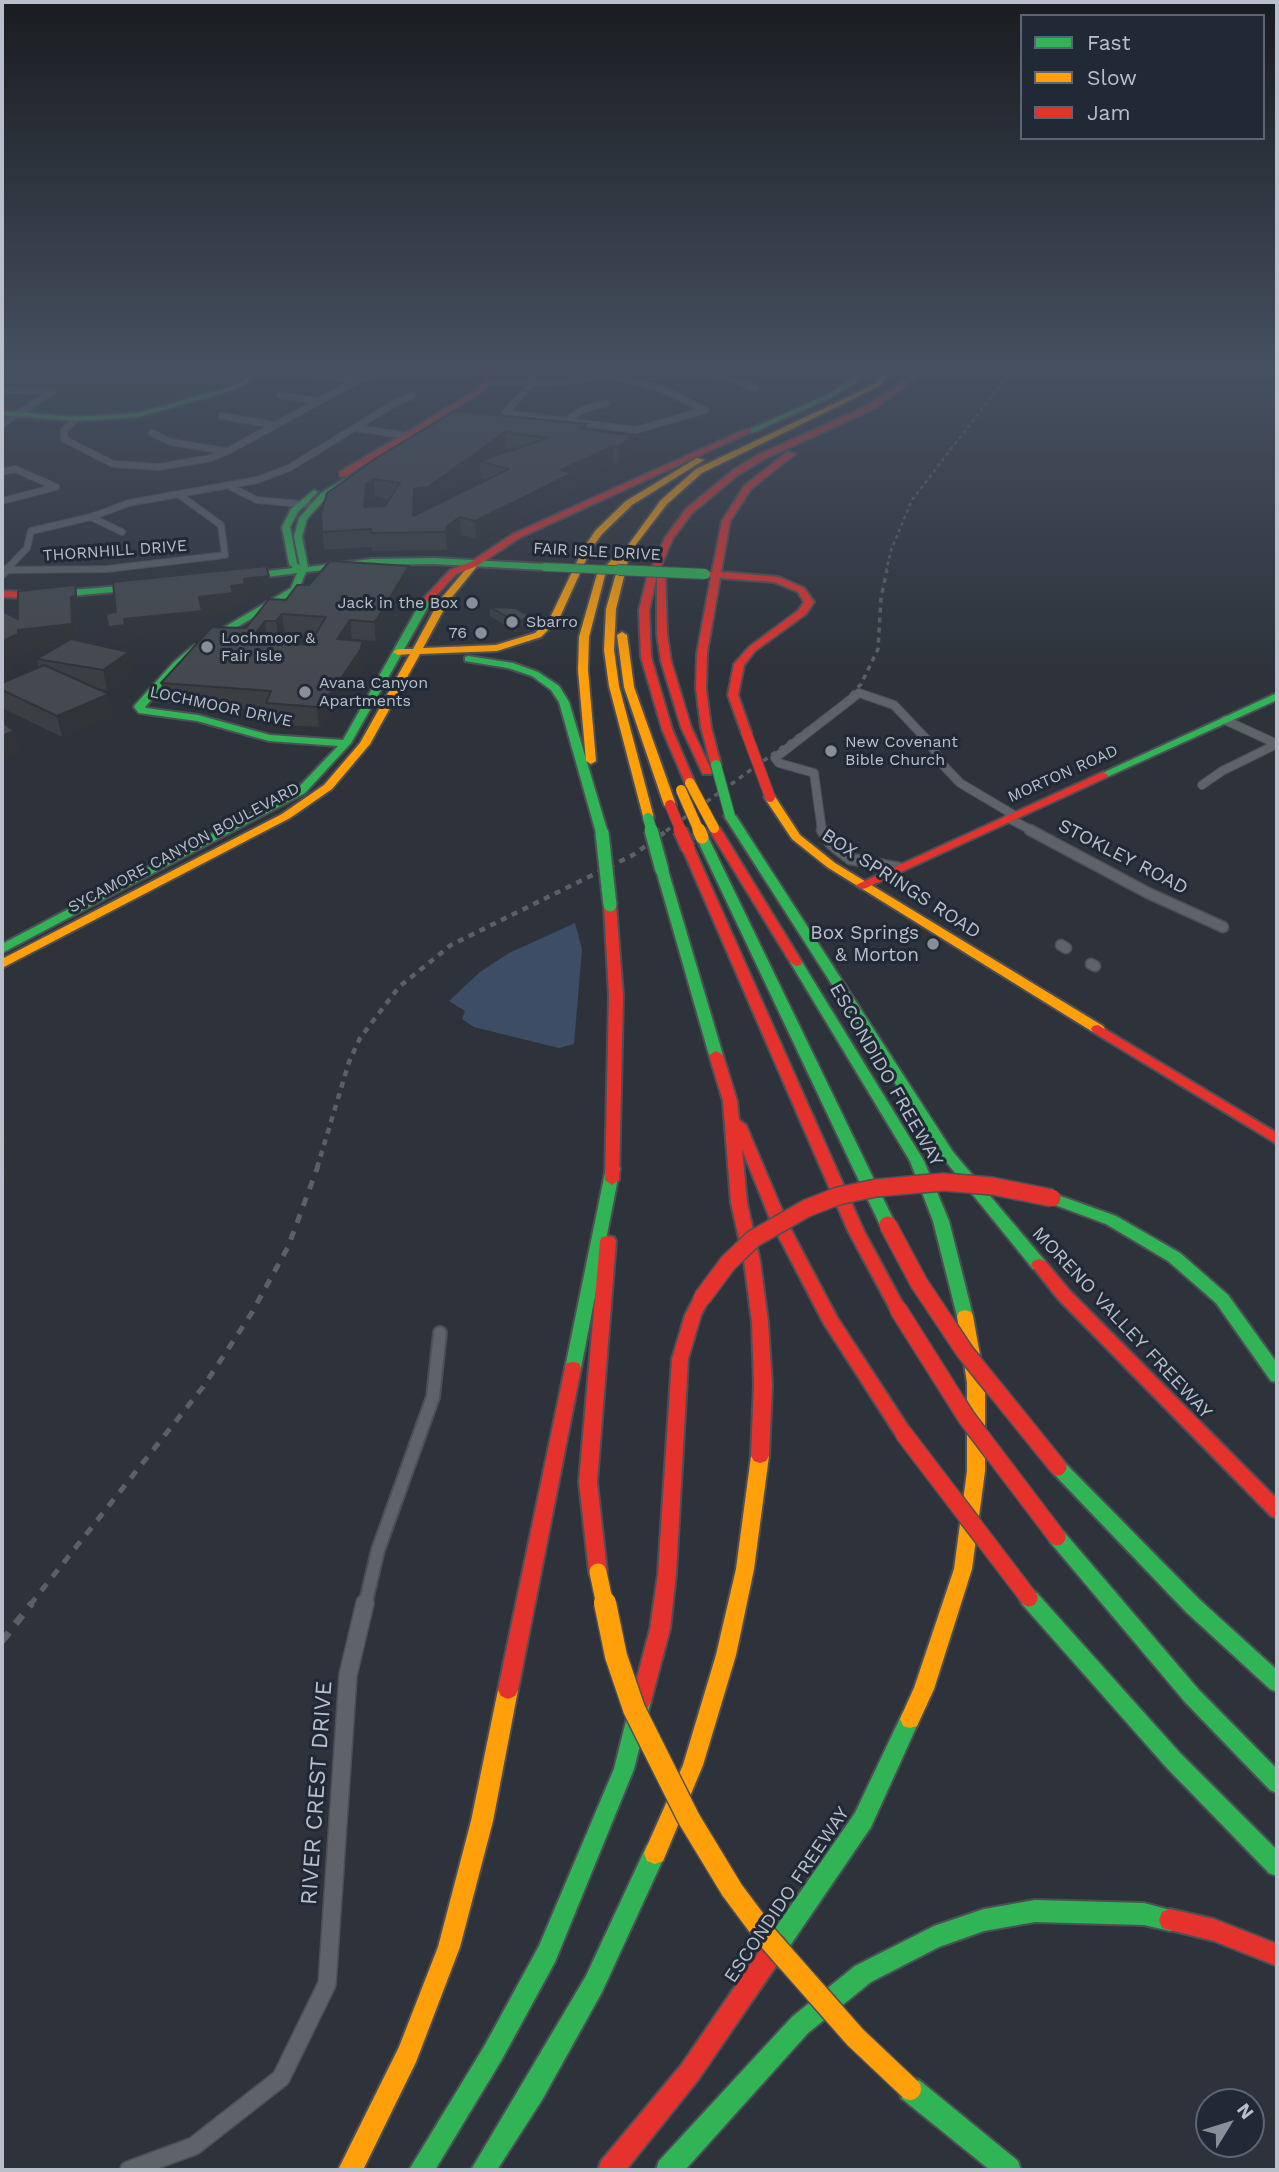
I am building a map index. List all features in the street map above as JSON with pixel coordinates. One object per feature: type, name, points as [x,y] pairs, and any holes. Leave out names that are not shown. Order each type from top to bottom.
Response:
[{"type":"main road","points":[[300,570],[294,566],[286,539],[288,521],[306,505],[357,472]]},
{"type":"main road","name":"SYCAMORE CANYON BOULEVARD","points":[[2,949],[267,812],[301,791],[346,743],[434,590],[453,572],[474,564],[516,536],[652,472]]},
{"type":"main road","points":[[398,652],[497,648],[538,635],[554,619],[587,550],[619,512],[680,472]]},
{"type":"main road","points":[[594,799],[583,670],[584,637],[601,573],[626,552],[664,502],[697,472]]},
{"type":"main road","name":"ESCONDIDO FREEWAY","points":[[610,2170],[690,2072],[863,1820],[928,1676],[963,1569],[976,1471],[976,1383],[960,1287],[941,1221],[917,1161],[715,828],[686,786],[646,656],[644,610],[651,578],[669,538],[689,511],[735,472]]},
{"type":"main road","points":[[711,768],[701,689],[711,575],[726,521],[748,487],[765,472]]},
{"type":"main road","points":[[669,538],[654,558],[640,602],[637,640],[640,672],[648,702],[686,786],[702,837],[888,1225],[919,1283],[965,1352],[1058,1468],[1193,1606],[1277,1683]]},
{"type":"main road","points":[[626,552],[611,609],[609,650],[614,686],[662,870],[730,1101],[786,1236],[830,1320],[904,1434],[1029,1598],[1173,1760],[1277,1865]]},
{"type":"main road","points":[[659,561],[663,578],[661,608],[666,661],[686,727],[711,768]]},
{"type":"main road","name":"FAIR ISLE DRIVE","points":[[238,577],[370,562],[711,575]]},
{"type":"main road","name":"SYCAMORE CANYON BOULEVARD","points":[[2,964],[216,853],[315,798],[343,773],[365,744],[444,601],[471,572],[474,564]]},
{"type":"main road","name":"LOCHMOOR DRIVE","points":[[300,570],[295,589],[201,644],[177,664],[139,707],[143,711],[198,718],[268,738],[346,743]]},
{"type":"main road","name":"BOX SPRINGS ROAD","points":[[711,575],[776,579],[801,590],[809,602],[803,612],[752,649],[739,664],[733,683],[733,695],[771,797],[791,831],[805,845],[862,885],[1277,1139]]},
{"type":"main road","points":[[2,594],[52,594],[143,587]]},
{"type":"main road","points":[[611,609],[621,626],[629,687],[641,728],[670,805],[850,1219],[898,1309],[966,1416],[1057,1537],[1192,1696],[1277,1783]]},
{"type":"main road","points":[[417,652],[510,665],[535,674],[555,688],[564,702],[602,833],[616,996],[613,1168],[588,1482],[598,1572],[616,1656],[634,1709],[689,1819],[732,1890],[783,1956],[855,2037],[910,2089],[1009,2170]]},
{"type":"main road","name":"MORTON ROAD","points":[[862,885],[1277,696]]},
{"type":"main road","name":"MORENO VALLEY FREEWAY","points":[[711,768],[730,816],[948,1155],[1064,1295],[1277,1511]]},
{"type":"main road","points":[[483,2170],[554,2056],[631,1909],[693,1765],[728,1643],[745,1569],[759,1474],[763,1385],[760,1322],[752,1261],[739,1203],[730,1101]]},
{"type":"main road","points":[[350,2170],[408,2053],[449,1947],[482,1821],[613,1168]]},
{"type":"main road","points":[[421,2170],[493,2053],[547,1954],[624,1769],[660,1629],[667,1574],[680,1359],[693,1315],[727,1262],[753,1239],[796,1213],[838,1196],[876,1188],[943,1182],[992,1186],[1052,1198],[1111,1220],[1174,1257],[1222,1299],[1277,1376]]},
{"type":"main road","points":[[668,2170],[800,2025],[863,1974],[934,1937],[984,1920],[1035,1911],[1083,1910],[1144,1914],[1167,1919],[1214,1930],[1277,1955]]},
{"type":"street","points":[[2,501],[56,487],[24,472]]},
{"type":"street","points":[[4,572],[27,548],[31,531],[91,517],[129,503],[230,486],[275,472]]},
{"type":"street","points":[[230,486],[257,500],[306,505]]},
{"type":"street","name":"THORNHILL DRIVE","points":[[4,572],[107,569],[225,555],[221,525],[192,507],[181,496]]},
{"type":"street","points":[[91,517],[122,532]]},
{"type":"street","name":"STOKLEY ROAD","points":[[899,868],[850,859],[831,844],[822,831],[814,773],[779,763],[775,758],[859,693],[894,705],[929,742],[943,765],[960,783],[1011,817],[1148,893],[1223,928]]},
{"type":"street","points":[[1225,720],[1277,744]]},
{"type":"street","points":[[1202,785],[1277,744]]},
{"type":"street","name":"RIVER CREST DRIVE","points":[[128,2170],[194,2147],[281,2078],[327,1984],[348,1675],[378,1550],[433,1397],[440,1333]]},
{"type":"water","points":[[575,923],[582,949],[574,1044],[559,1048],[474,1027],[462,1019],[465,1011],[449,1001],[480,972],[509,953]]},
{"type":"building","points":[[356,472],[448,472],[428,487],[414,489],[413,516],[502,472],[573,473],[475,521],[460,517],[447,526],[446,532],[371,533],[371,529],[322,532],[321,514],[327,493]],"holes":[[[374,479],[400,483],[385,506],[364,507],[366,484]]]},
{"type":"building","points":[[330,561],[409,566],[377,619],[374,622],[350,620],[337,639],[362,641],[361,649],[333,690],[317,707],[266,703],[271,691],[161,683],[212,627],[246,628],[269,599],[286,600],[297,585],[309,585]],"holes":[[[282,614],[326,617],[309,645],[249,641],[265,621],[276,621]]]},
{"type":"building","points":[[266,566],[269,576],[244,579],[245,584],[231,586],[233,593],[199,597],[202,611],[124,619],[125,625],[108,627],[106,614],[116,612],[113,582]]},
{"type":"building","points":[[75,585],[76,595],[71,597],[72,624],[18,630],[18,634],[2,641],[2,611],[18,619],[18,591]]},
{"type":"building","points":[[490,607],[515,608],[532,617],[516,622]]},
{"type":"building","points":[[71,639],[129,652],[103,670],[37,659]]},
{"type":"building","points":[[44,665],[109,694],[57,716],[2,690],[2,683]]},
{"type":"building","points":[[2,722],[14,731],[2,736]]},
{"type":"railway","points":[[886,572],[891,550],[912,500],[933,472]]},
{"type":"railway","points":[[666,831],[841,705],[861,684],[878,649],[881,598],[887,570]]},
{"type":"railway","points":[[317,1168],[349,1062],[360,1038],[399,987],[451,945],[633,855],[668,830]]},
{"type":"railway","points":[[30,1605],[203,1387],[251,1314],[288,1247],[318,1166]]},
{"type":"railway","points":[[2,1641],[32,1603]]},
{"type":"traffic: fast","points":[[214,637],[295,589],[305,564],[298,537],[303,518],[324,495],[356,474]]},
{"type":"traffic: fast","points":[[300,570],[293,564],[286,527],[294,511],[314,492]]},
{"type":"traffic: fast","points":[[251,576],[371,562],[434,561],[545,567]]},
{"type":"traffic: fast","points":[[545,567],[705,574]]},
{"type":"traffic: fast","points":[[59,594],[133,588]]},
{"type":"traffic: fast","points":[[2,949],[301,791],[346,743],[427,600]]},
{"type":"traffic: fast","points":[[197,647],[177,664],[139,707],[143,711],[198,718],[269,738],[346,743]]},
{"type":"traffic: fast","points":[[468,659],[510,665],[535,674],[555,688],[564,702],[602,833]]},
{"type":"traffic: fast","points":[[1103,775],[1277,696]]},
{"type":"traffic: fast","points":[[716,765],[730,816]]},
{"type":"traffic: fast","points":[[730,816],[948,1155],[1039,1265]]},
{"type":"traffic: fast","points":[[648,818],[662,870]]},
{"type":"traffic: fast","points":[[602,833],[610,905]]},
{"type":"traffic: fast","points":[[702,837],[888,1225]]},
{"type":"traffic: fast","points":[[662,870],[716,1055]]},
{"type":"traffic: fast","points":[[796,962],[917,1161],[941,1221],[965,1316]]},
{"type":"traffic: fast","points":[[573,1368],[613,1168]]},
{"type":"traffic: fast","points":[[1052,1198],[1111,1220],[1174,1257],[1222,1299],[1277,1376]]},
{"type":"traffic: fast","points":[[1058,1467],[1193,1606],[1277,1683]]},
{"type":"traffic: fast","points":[[1057,1537],[1192,1696],[1277,1783]]},
{"type":"traffic: fast","points":[[1029,1598],[1173,1760],[1277,1865]]},
{"type":"traffic: fast","points":[[421,2170],[493,2053],[547,1954],[624,1769],[641,1701]]},
{"type":"traffic: fast","points":[[777,1945],[863,1820],[910,1719]]},
{"type":"traffic: fast","points":[[483,2170],[533,2091],[594,1984],[655,1853]]},
{"type":"traffic: fast","points":[[668,2170],[800,2025],[863,1974],[934,1937],[984,1920],[1035,1911],[1144,1914],[1170,1920]]},
{"type":"traffic: fast","points":[[910,2089],[1009,2170]]},
{"type":"traffic: slow","points":[[398,652],[497,648],[538,635],[554,619],[587,549],[599,532],[629,503],[680,472]]},
{"type":"traffic: slow","points":[[648,818],[614,686],[609,650],[611,609],[626,552],[664,502],[697,472]]},
{"type":"traffic: slow","points":[[591,761],[583,670],[584,637],[601,574],[620,557]]},
{"type":"traffic: slow","points":[[2,964],[286,816],[328,787],[365,744],[444,601],[474,565]]},
{"type":"traffic: slow","points":[[622,635],[629,687],[670,805]]},
{"type":"traffic: slow","points":[[690,783],[714,828]]},
{"type":"traffic: slow","points":[[681,790],[702,837]]},
{"type":"traffic: slow","points":[[770,797],[796,837],[831,865],[1098,1029]]},
{"type":"traffic: slow","points":[[910,1719],[924,1689],[963,1569],[976,1471],[976,1383],[965,1316]]},
{"type":"traffic: slow","points":[[655,1853],[693,1765],[726,1655],[745,1569],[760,1456]]},
{"type":"traffic: slow","points":[[598,1572],[616,1656],[634,1709],[689,1819],[732,1890],[767,1937],[855,2037],[910,2089]]},
{"type":"traffic: slow","points":[[350,2170],[408,2054],[449,1947],[482,1821],[508,1690]]},
{"type":"traffic: jam","points":[[427,600],[453,572],[474,564],[516,536],[657,472]]},
{"type":"traffic: jam","points":[[690,783],[667,729],[646,657],[644,610],[651,578],[669,538],[689,511],[736,472]]},
{"type":"traffic: jam","points":[[716,765],[706,727],[701,689],[702,653],[726,521],[748,487],[767,472]]},
{"type":"traffic: jam","points":[[661,572],[662,634],[666,661],[686,727],[707,772]]},
{"type":"traffic: jam","points":[[706,574],[776,579],[801,590],[809,602],[803,612],[752,649],[739,664],[733,695],[746,732]]},
{"type":"traffic: jam","points":[[2,594],[35,595]]},
{"type":"traffic: jam","points":[[746,732],[770,797]]},
{"type":"traffic: jam","points":[[862,885],[1103,775]]},
{"type":"traffic: jam","points":[[670,805],[688,848]]},
{"type":"traffic: jam","points":[[714,828],[796,962]]},
{"type":"traffic: jam","points":[[688,848],[856,1231],[898,1309]]},
{"type":"traffic: jam","points":[[610,905],[616,996],[612,1180]]},
{"type":"traffic: jam","points":[[1098,1029],[1277,1139]]},
{"type":"traffic: jam","points":[[716,1055],[730,1101],[739,1203],[752,1261],[760,1322],[763,1385],[760,1456]]},
{"type":"traffic: jam","points":[[739,1125],[780,1224],[830,1320],[904,1434]]},
{"type":"traffic: jam","points":[[702,1298],[728,1263],[753,1239],[807,1208],[838,1196],[876,1188],[943,1182],[992,1186],[1052,1198]]},
{"type":"traffic: jam","points":[[888,1225],[919,1283],[965,1352],[1058,1467]]},
{"type":"traffic: jam","points":[[598,1572],[588,1482],[608,1241]]},
{"type":"traffic: jam","points":[[1039,1265],[1064,1295],[1277,1511]]},
{"type":"traffic: jam","points":[[641,1701],[660,1629],[667,1574],[680,1359],[693,1315],[702,1298]]},
{"type":"traffic: jam","points":[[898,1309],[966,1417],[1057,1537]]},
{"type":"traffic: jam","points":[[508,1690],[573,1368]]},
{"type":"traffic: jam","points":[[904,1434],[1029,1598]]},
{"type":"traffic: jam","points":[[1170,1920],[1214,1930],[1277,1955]]},
{"type":"traffic: jam","points":[[610,2170],[690,2072],[777,1945]]},
{"type":"place","name":"Jack in the Box","points":[[472,603]]},
{"type":"place","name":"Sbarro","points":[[512,622]]},
{"type":"place","name":"76","points":[[481,633]]},
{"type":"place","name":"Lochmoor & Fair Isle","points":[[207,647]]},
{"type":"place","name":"Avana Canyon Apartments","points":[[305,692]]},
{"type":"place","name":"New Covenant Bible Church","points":[[831,751]]},
{"type":"place","name":"Box Springs & Morton","points":[[933,944]]}]
